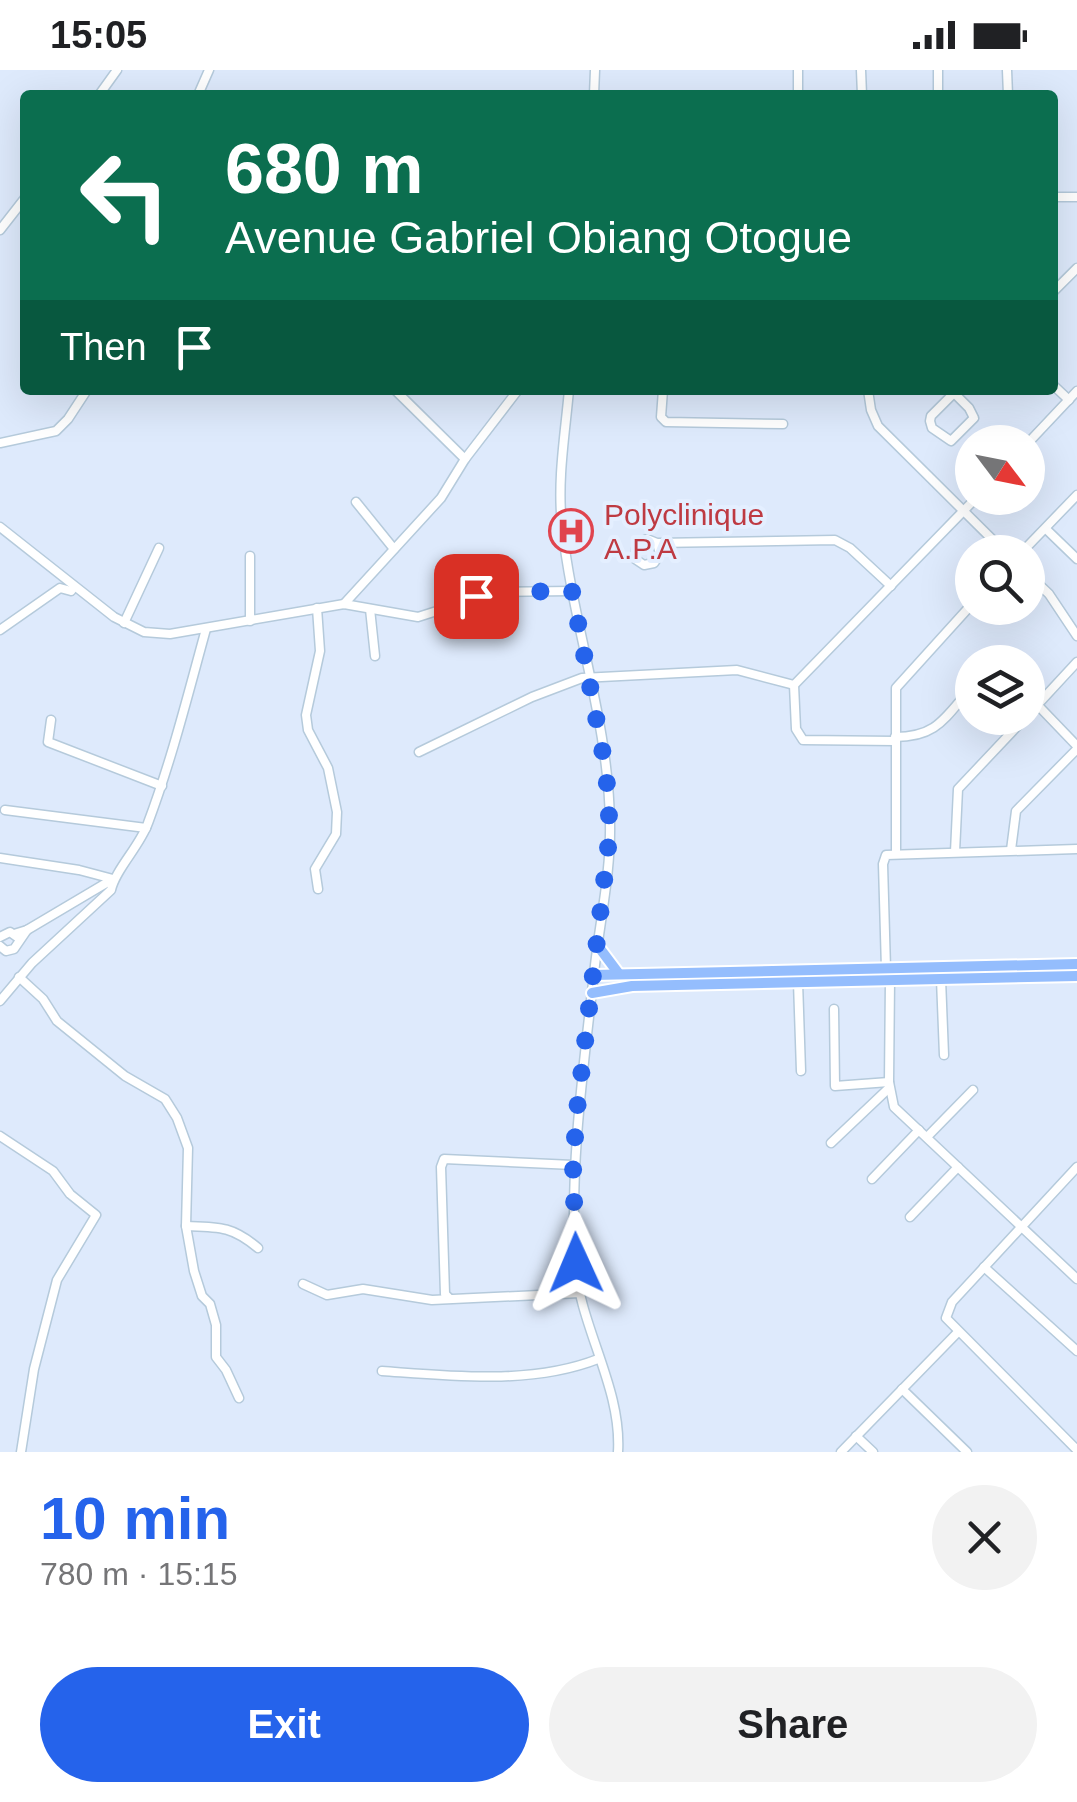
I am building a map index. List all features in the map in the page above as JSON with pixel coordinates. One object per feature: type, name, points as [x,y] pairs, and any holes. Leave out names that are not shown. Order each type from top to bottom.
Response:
[{"type":"main road","points":[[598,946],[619,974]]},
{"type":"main road","points":[[592,993],[632,986],[798,982],[1077,964]]},
{"type":"main road","points":[[594,975],[888,974],[941,979],[1077,976]]},
{"type":"street","points":[[0,230],[20,204]]},
{"type":"street","points":[[1058,287],[1077,268]]},
{"type":"street","points":[[1058,390],[1069,400]]},
{"type":"street","points":[[1045,425],[1077,392]]},
{"type":"street","points":[[0,443],[56,431],[83,395]]},
{"type":"street","points":[[400,395],[465,460]]},
{"type":"street","points":[[344,604],[441,498],[514,395]]},
{"type":"street","points":[[569,395],[560,506],[610,815],[573,1165],[576,1263],[580,1293],[612,1406],[618,1452]]},
{"type":"street","points":[[663,395],[661,417],[666,422],[783,424]]},
{"type":"street","points":[[868,395],[878,426],[955,501]]},
{"type":"street","points":[[953,395],[930,420],[932,428],[951,441],[974,418],[958,395]]},
{"type":"street","points":[[1040,535],[1077,495]]},
{"type":"street","points":[[356,502],[394,548]]},
{"type":"street","points":[[955,706],[931,732],[914,737],[802,740],[796,729],[794,685],[959,515]]},
{"type":"street","points":[[969,515],[988,535]]},
{"type":"street","points":[[0,527],[124,624],[144,632],[170,634],[344,604],[418,617],[496,592],[572,591]]},
{"type":"street","points":[[1046,529],[1077,559]]},
{"type":"street","points":[[657,543],[840,541],[891,586]]},
{"type":"street","points":[[124,624],[159,548]]},
{"type":"street","points":[[250,556],[250,621]]},
{"type":"street","points":[[0,630],[60,588],[71,591],[74,587]]},
{"type":"street","points":[[1045,590],[1077,636]]},
{"type":"street","points":[[317,608],[320,651],[306,715],[308,730],[328,768],[338,812],[336,834],[315,870],[318,889]]},
{"type":"street","points":[[370,609],[374,656]]},
{"type":"street","points":[[896,852],[895,695],[899,682],[955,622]]},
{"type":"street","points":[[1,949],[14,949],[16,938],[26,930],[113,879],[126,864],[146,828],[162,786],[206,628]]},
{"type":"street","points":[[1045,696],[1077,662]]},
{"type":"street","points":[[419,752],[532,697],[590,676],[736,670],[794,685]]},
{"type":"street","points":[[1012,850],[1016,811],[1077,747],[1045,713]]},
{"type":"street","points":[[50,720],[48,742],[162,786]]},
{"type":"street","points":[[956,852],[958,790],[1009,735]]},
{"type":"street","points":[[5,810],[146,828]]},
{"type":"street","points":[[1077,849],[896,852],[886,855],[883,864],[889,1085],[894,1106],[1077,1279]]},
{"type":"street","points":[[0,858],[113,879]]},
{"type":"street","points":[[0,1000],[19,977],[98,904],[111,890],[113,879]]},
{"type":"street","points":[[0,937],[6,932],[16,938]]},
{"type":"street","points":[[19,977],[43,999],[57,1020],[125,1076],[158,1093],[170,1105],[188,1148],[186,1226],[194,1272],[216,1326],[216,1357],[239,1398]]},
{"type":"street","points":[[941,979],[944,1055]]},
{"type":"street","points":[[798,982],[801,1071]]},
{"type":"street","points":[[834,1010],[834,1086],[889,1085]]},
{"type":"street","points":[[831,1143],[889,1085]]},
{"type":"street","points":[[927,1136],[973,1090]]},
{"type":"street","points":[[872,1179],[918,1130]]},
{"type":"street","points":[[0,1136],[53,1171],[70,1194],[96,1216],[57,1280],[31,1384],[22,1452]]},
{"type":"street","points":[[449,1298],[445,1294],[442,1235],[440,1167],[444,1159],[573,1165]]},
{"type":"street","points":[[910,1216],[958,1167]]},
{"type":"street","points":[[1077,1167],[952,1302],[946,1318],[1077,1450]]},
{"type":"street","points":[[186,1226],[218,1226],[239,1232],[258,1248]]},
{"type":"street","points":[[984,1267],[1077,1351]]},
{"type":"street","points":[[303,1284],[326,1295],[363,1289],[410,1298],[580,1293]]},
{"type":"street","points":[[841,1452],[958,1332]]},
{"type":"street","points":[[382,1370],[448,1376],[502,1375],[566,1371],[598,1360]]},
{"type":"street","points":[[902,1389],[968,1452]]},
{"type":"street","points":[[856,1436],[874,1452]]},
{"type":"place","name":"Polyclinique A.P.A","points":[[571,531]]},
{"type":"route","points":[[476,596],[572,591],[606,770],[610,831],[606,884],[573,1165],[576,1263]]}]
